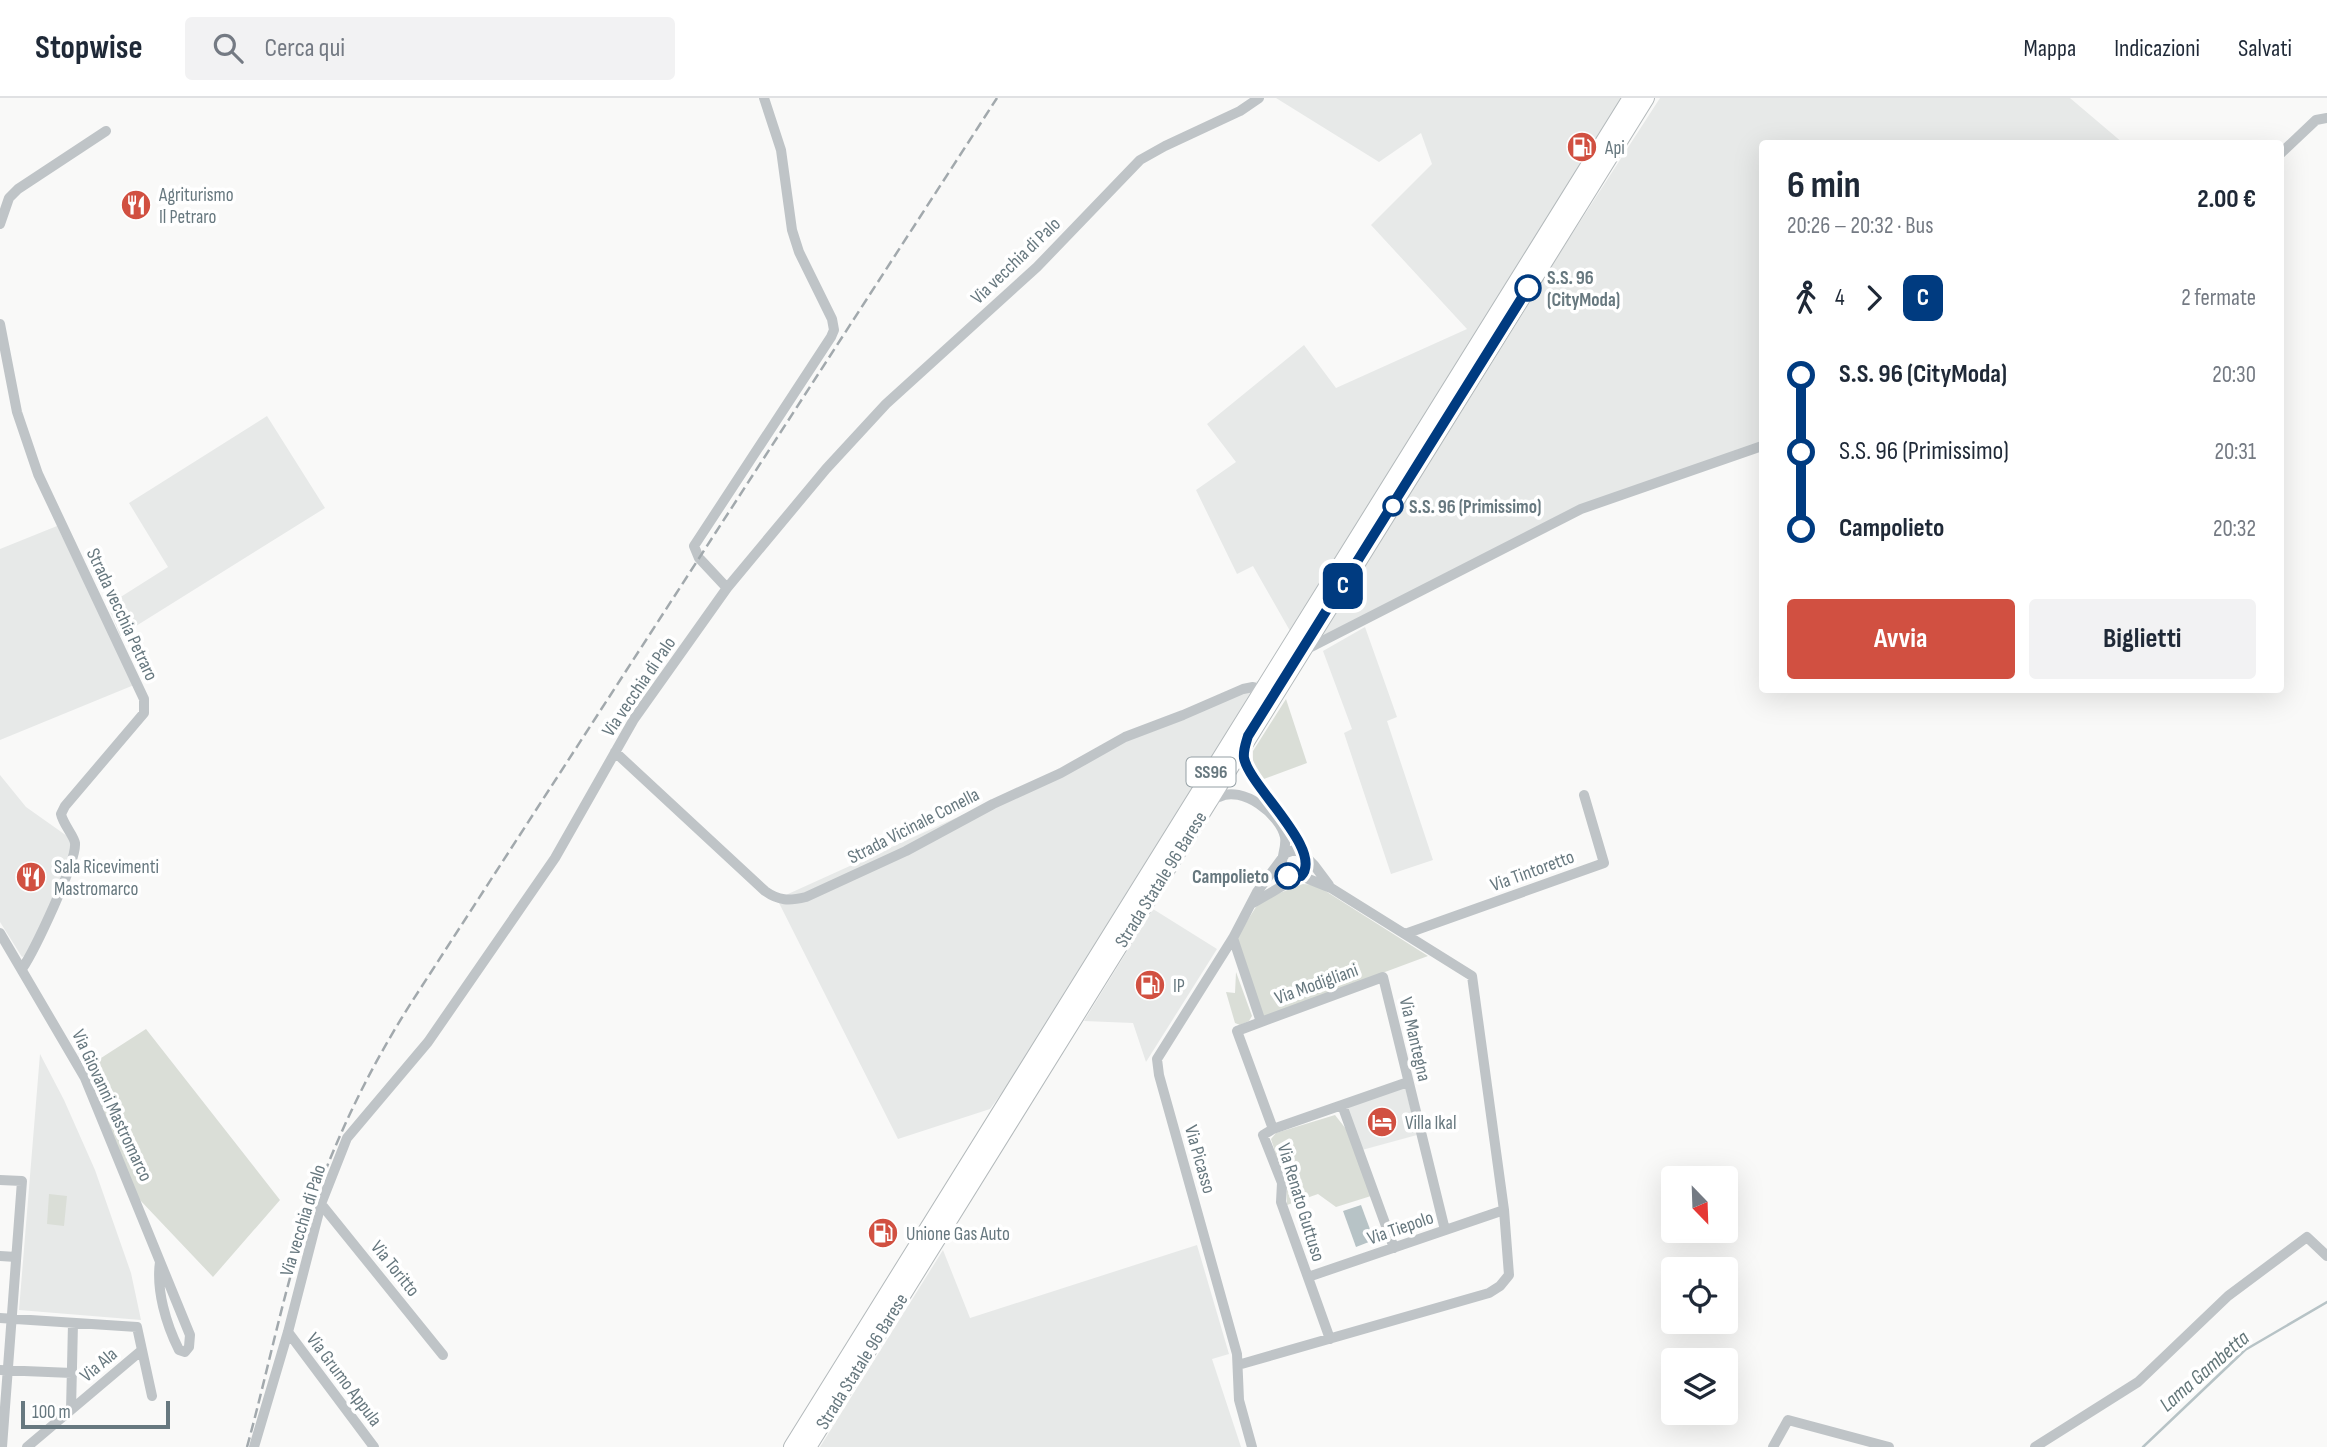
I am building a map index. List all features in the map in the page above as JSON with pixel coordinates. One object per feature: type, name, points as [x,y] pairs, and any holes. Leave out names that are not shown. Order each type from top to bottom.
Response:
[{"type":"main road","name":"Strada Statale 96 Barese","points":[[792,1447],[1630,98]]},
{"type":"main road","name":"Strada Statale 96 Barese","points":[[807,1447],[1646,98]]},
{"type":"street","points":[[727,588],[699,558],[694,547],[696,540],[719,510],[834,330],[792,230],[781,150],[764,98]]},
{"type":"street","name":"Via vecchia di Palo","points":[[254,1447],[288,1332],[321,1203],[347,1138],[428,1042],[555,858],[645,703],[727,588],[826,469],[886,404],[1037,267],[1140,160],[1240,111],[1259,98]]},
{"type":"street","points":[[2284,149],[2316,120],[2327,118]]},
{"type":"street","points":[[0,224],[5,197],[106,131]]},
{"type":"street","name":"Strada vecchia Petraro","points":[[0,324],[17,412],[38,474],[146,705],[144,713],[61,814],[66,830],[74,838],[74,853],[52,912],[22,970]]},
{"type":"street","points":[[1302,652],[1581,509],[1759,447]]},
{"type":"street","name":"Strada Vicinale Conella","points":[[615,752],[765,891],[777,899],[792,900],[817,892],[906,851],[993,804],[1061,773],[1125,737],[1195,711],[1243,689],[1253,687],[1262,691]]},
{"type":"street","points":[[1248,736],[1244,751],[1247,767],[1306,856],[1331,888]]},
{"type":"street","points":[[1203,811],[1219,796],[1230,794],[1258,803],[1281,827],[1285,837],[1281,866],[1284,874],[1299,876],[1331,888],[1472,976],[1504,1210],[1508,1259],[1509,1275],[1500,1286],[1489,1293],[1238,1365]]},
{"type":"street","name":"Via Tintoretto","points":[[1405,934],[1604,863],[1584,795]]},
{"type":"street","points":[[1283,857],[1294,850],[1306,856]]},
{"type":"street","points":[[1253,903],[1307,869],[1306,856]]},
{"type":"street","name":"Via Picasso","points":[[1252,1447],[1239,1400],[1238,1365],[1221,1295],[1156,1066],[1160,1052],[1233,938],[1257,892],[1283,857]]},
{"type":"street","name":"Via Giovanni Mastromarco","points":[[0,933],[85,1078],[190,1335],[189,1347],[185,1352],[178,1350],[165,1311],[158,1280],[160,1262]]},
{"type":"street","points":[[1233,938],[1261,1022]]},
{"type":"street","name":"Via Modigliani","points":[[1261,1022],[1383,977]]},
{"type":"street","name":"Via Mantegna","points":[[1383,977],[1445,1230]]},
{"type":"street","name":"Via Renato Guttuso","points":[[1261,1022],[1237,1031],[1273,1129],[1262,1135],[1282,1183],[1281,1202],[1330,1339]]},
{"type":"street","points":[[1273,1129],[1408,1082]]},
{"type":"street","points":[[1342,1105],[1394,1248]]},
{"type":"street","points":[[0,1180],[22,1181],[16,1256],[6,1318],[2,1447]]},
{"type":"street","name":"Via Toritto","points":[[321,1203],[443,1355]]},
{"type":"street","name":"Via Tiepolo","points":[[1308,1277],[1504,1210]]},
{"type":"street","points":[[2035,1447],[2138,1382],[2228,1296],[2307,1237],[2327,1256]]},
{"type":"street","points":[[0,1256],[16,1256]]},
{"type":"street","points":[[6,1318],[74,1323],[71,1410]]},
{"type":"street","name":"Via Ala","points":[[27,1447],[39,1443],[71,1410],[142,1350],[137,1327],[74,1323]]},
{"type":"street","name":"Via Grumo Appula","points":[[288,1332],[374,1447]]},
{"type":"street","points":[[142,1350],[152,1396]]},
{"type":"street","points":[[4,1371],[72,1374]]},
{"type":"street","points":[[1773,1447],[1788,1420],[1889,1447]]},
{"type":"shaded area","points":[[1276,98],[1629,98],[1316,630],[1660,98],[2070,98],[2119,140],[1759,140],[1759,447],[1581,509],[1302,652],[1253,566],[1237,574],[1196,490],[1236,462],[1207,424],[1304,345],[1336,388],[1467,329],[1371,225],[1432,164],[1421,133],[1379,162]]},
{"type":"shaded area","points":[[267,416],[325,508],[120,636],[108,605],[168,567],[129,503]]},
{"type":"shaded area","points":[[57,526],[134,685],[0,740],[0,549]]},
{"type":"shaded area","points":[[1365,627],[1397,717],[1387,721],[1433,860],[1391,874],[1344,733],[1352,729],[1323,651]]},
{"type":"shaded area","points":[[1262,679],[1020,1068],[990,1109],[898,1139],[777,899]]},
{"type":"shaded area","points":[[1286,699],[1307,763],[1261,780],[1253,767],[1253,751]]},
{"type":"shaded area","name":"Sala Ricevimenti Mastromarco","points":[[0,775],[26,807],[67,836],[72,849],[51,906],[26,955],[22,957],[0,922]]},
{"type":"shaded area","points":[[1303,884],[1316,885],[1428,956],[1264,1017],[1235,940],[1264,899]]},
{"type":"shaded area","name":"IP","points":[[1153,909],[1217,949],[1146,1062],[1133,1023],[1084,1021]]},
{"type":"shaded area","points":[[1236,972],[1252,1016],[1249,1021],[1240,1025],[1235,1023],[1226,992],[1235,993]]},
{"type":"shaded area","points":[[146,1029],[280,1200],[213,1277],[139,1199],[84,1069]]},
{"type":"shaded area","points":[[40,1054],[95,1170],[131,1273],[141,1320],[19,1310]]},
{"type":"shaded area","name":"Villa Ikal","points":[[1405,1087],[1417,1135],[1362,1150],[1346,1108]]},
{"type":"shaded area","points":[[1335,1115],[1346,1129],[1371,1196],[1336,1207],[1318,1194],[1287,1205],[1286,1186],[1271,1139],[1276,1133]]},
{"type":"shaded area","points":[[49,1194],[67,1196],[64,1226],[47,1224]]},
{"type":"shaded area","points":[[1361,1205],[1374,1240],[1356,1247],[1343,1211]]},
{"type":"shaded area","points":[[1197,1245],[1229,1354],[1212,1359],[1241,1447],[820,1447],[943,1250],[970,1318]]},
{"type":"waterway","name":"Lama Gambetta","points":[[2143,1447],[2245,1350],[2327,1302]]},
{"type":"railway","points":[[247,1447],[286,1291],[311,1209],[348,1118],[378,1059],[411,1003],[997,98]]},
{"type":"bus line","name":"C","points":[[1288,876],[1297,877],[1305,873],[1307,860],[1301,845],[1247,767],[1244,751],[1248,736],[1528,288]]},
{"type":"place","name":"Api","points":[[1582,147]]},
{"type":"place","name":"Agriturismo Il Petraro","points":[[136,205]]},
{"type":"place","name":"S.S. 96 (CityModa)","points":[[1528,288]]},
{"type":"place","name":"S.S. 96 (Primissimo)","points":[[1393,506]]},
{"type":"place","name":"Campolieto","points":[[1288,876]]},
{"type":"place","name":"Sala Ricevimenti Mastromarco","points":[[31,877]]},
{"type":"place","name":"IP","points":[[1150,985]]},
{"type":"place","name":"Villa Ikal","points":[[1382,1122]]},
{"type":"place","name":"Unione Gas Auto","points":[[883,1233]]}]
